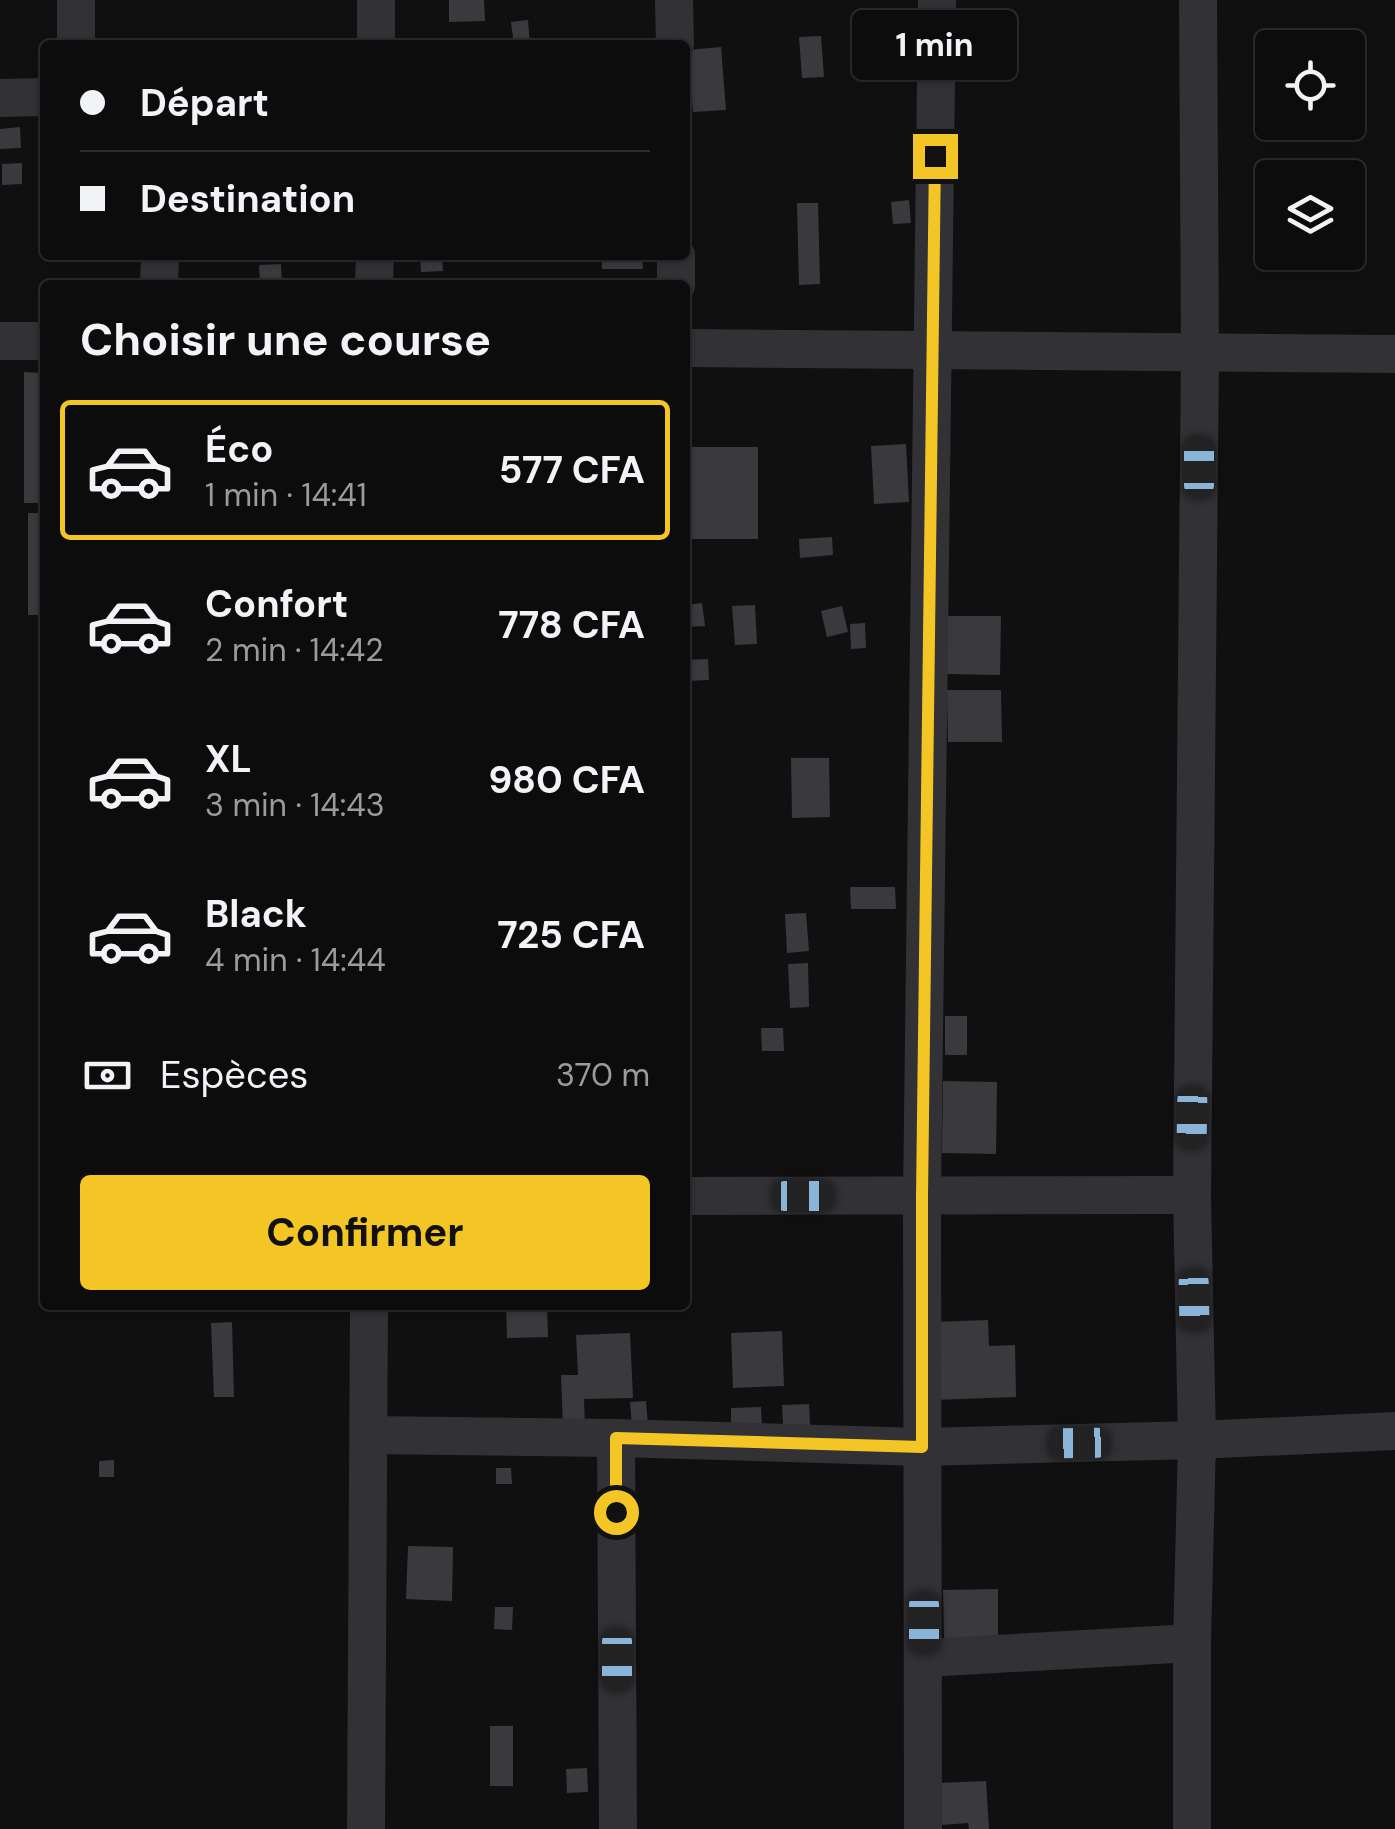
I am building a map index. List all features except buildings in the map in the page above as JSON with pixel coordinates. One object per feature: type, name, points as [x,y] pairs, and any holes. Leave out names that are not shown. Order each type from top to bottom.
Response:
[{"type":"street","points":[[76,0],[76,40]]},
{"type":"street","points":[[376,0],[376,40]]},
{"type":"street","points":[[674,0],[674,40]]},
{"type":"street","points":[[924,1829],[922,1197],[937,0]]},
{"type":"street","points":[[1192,1829],[1197,1440],[1192,1195],[1200,352],[1198,0]]},
{"type":"street","points":[[0,98],[40,98]]},
{"type":"street","points":[[0,341],[40,342]]},
{"type":"street","points":[[690,348],[1395,354]]},
{"type":"street","points":[[690,1196],[1192,1195]]},
{"type":"street","points":[[366,1829],[369,1310]]},
{"type":"street","points":[[368,1435],[922,1447],[1395,1431]]},
{"type":"street","points":[[616,1438],[618,1829]]},
{"type":"street","points":[[924,1658],[1192,1643]]},
{"type":"route","points":[[616,1512],[616,1438],[922,1447],[935,156]]}]
